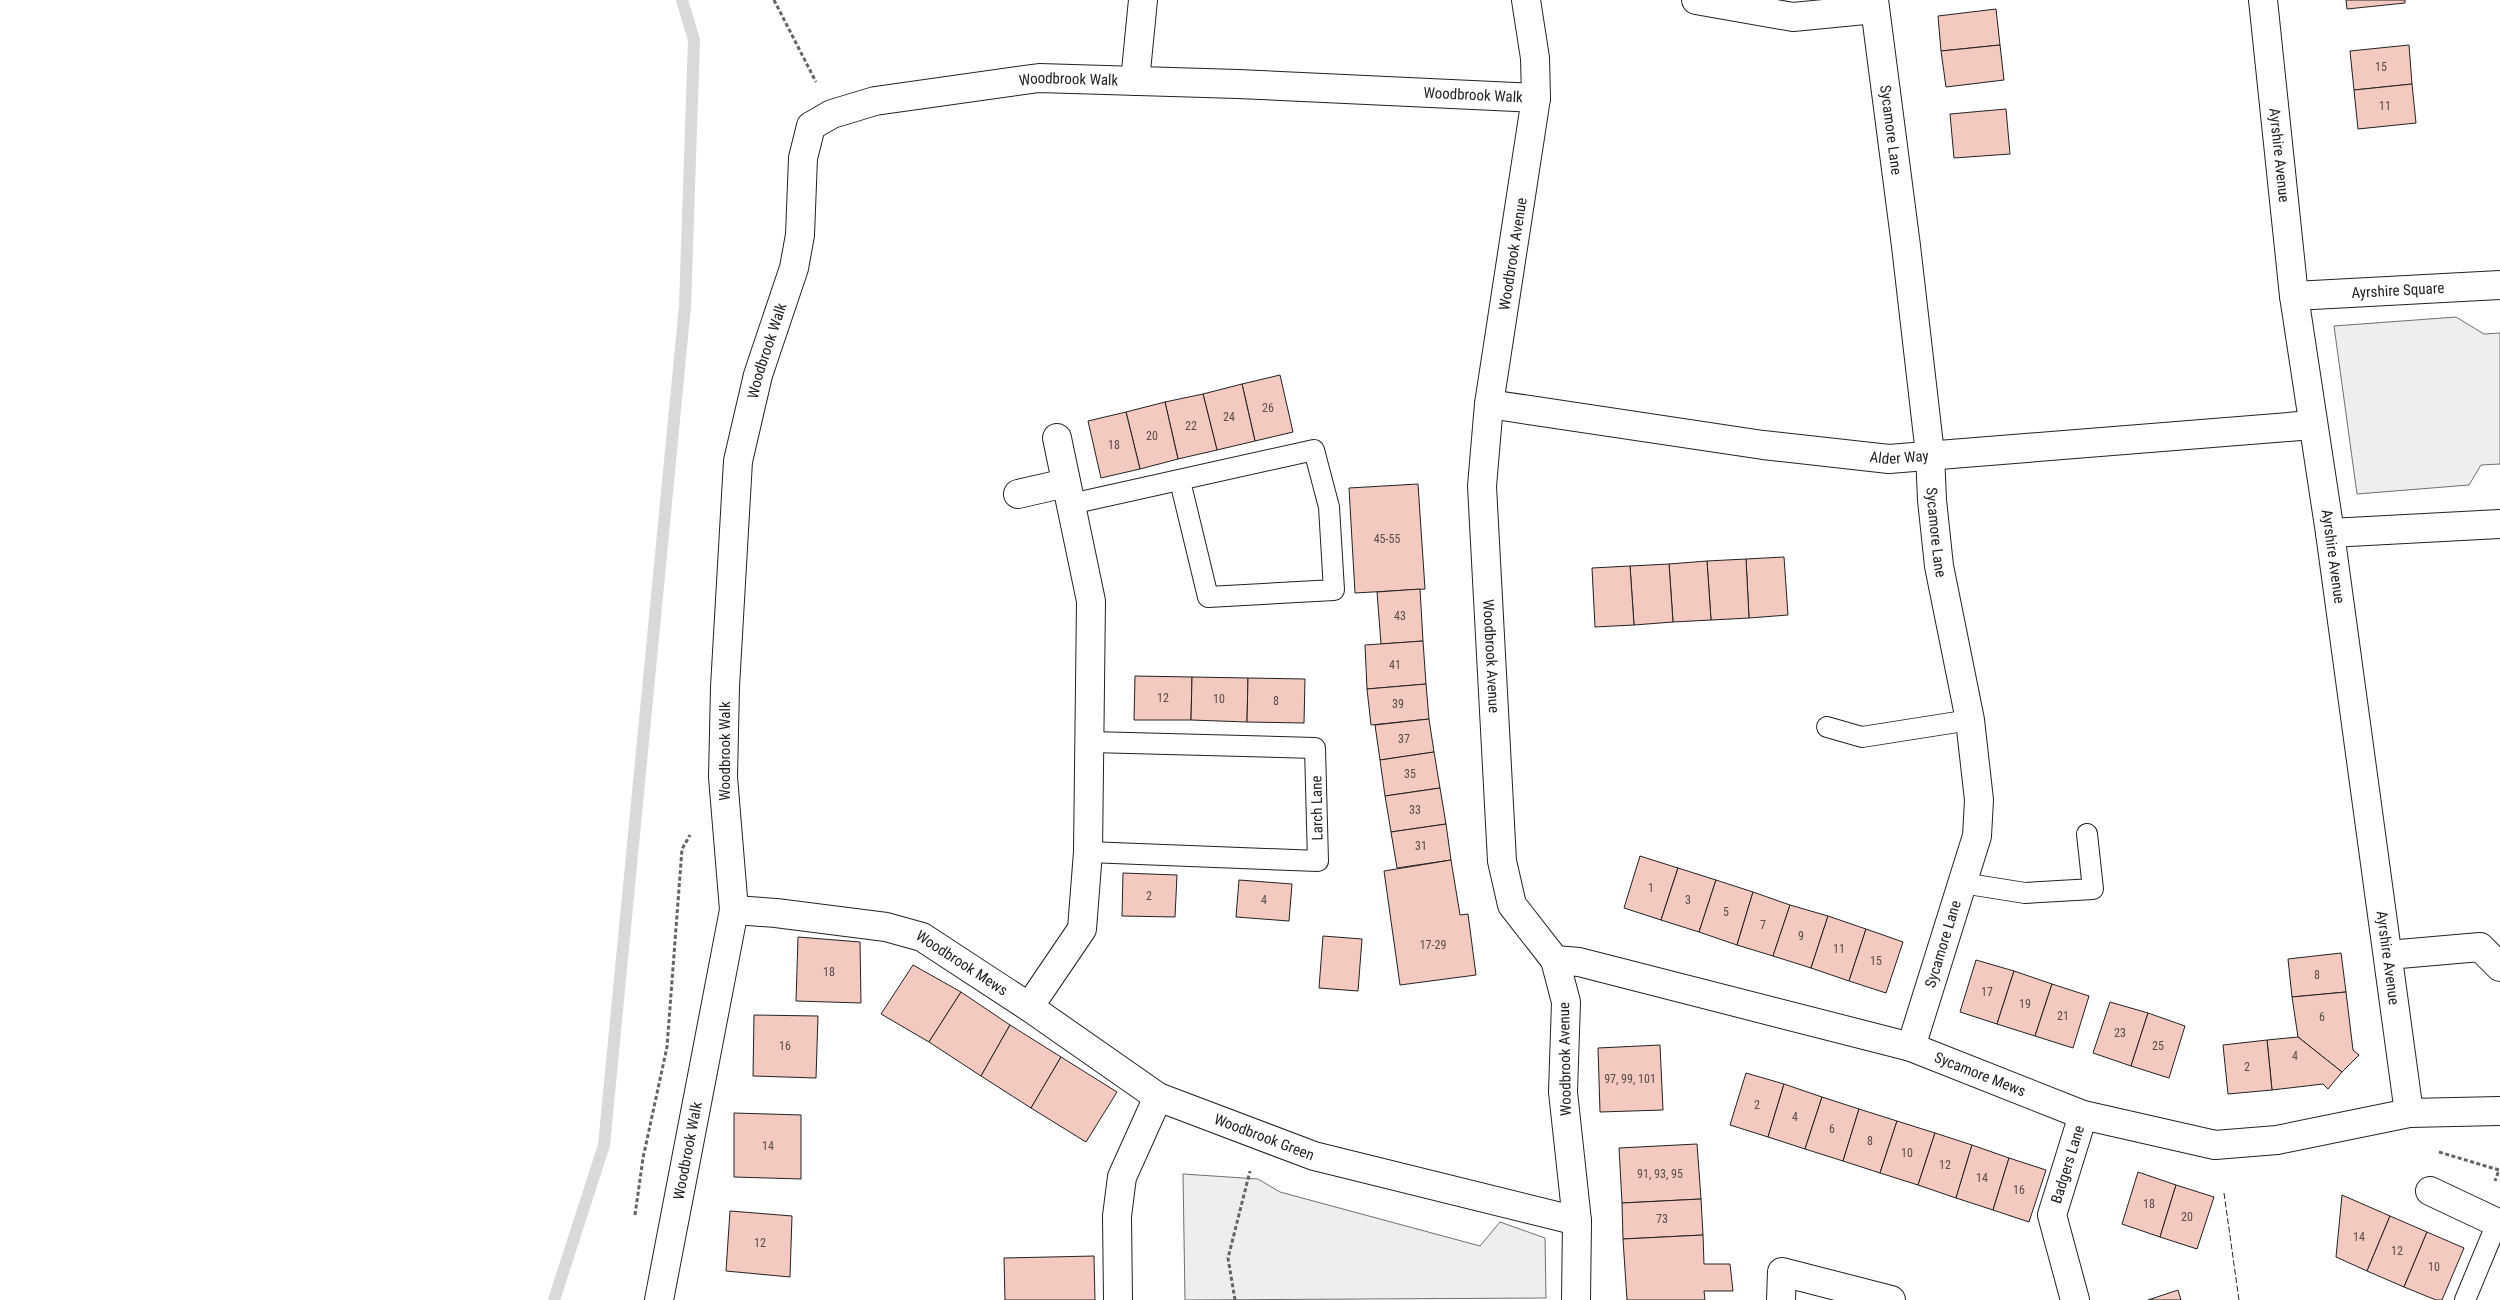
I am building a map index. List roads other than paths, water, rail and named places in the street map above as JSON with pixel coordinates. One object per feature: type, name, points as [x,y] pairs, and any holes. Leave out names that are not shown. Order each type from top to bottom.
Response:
[{"type":"street","points":[[1135,81],[1143,0]]},
{"type":"street","name":"Woodbrook Avenue","points":[[1526,0],[1535,58],[1536,98],[1489,404],[1482,486],[1502,861],[1512,905],[1555,960],[1566,1002],[1563,1092],[1577,1221],[1576,1300]]},
{"type":"street","name":"Sycamore Lane","points":[[1696,0],[1793,17],[1875,5],[1930,454],[1932,500],[1939,566],[1970,720],[1979,800],[1977,836],[1910,1047]]},
{"type":"street","name":"Ayrshire Avenue","points":[[2264,0],[2294,296],[2312,425],[2330,533],[2409,1114]]},
{"type":"street","name":"Woodbrook Walk","points":[[659,1300],[734,910],[723,777],[726,667],[738,461],[758,375],[794,268],[800,236],[803,158],[811,126],[832,114],[875,101],[1039,78],[1536,98]]},
{"type":"street","name":"Ayrshire Square","points":[[2294,296],[2500,285]]},
{"type":"street","name":"Alder Way","points":[[1489,404],[1763,445],[1889,460],[1930,454],[2312,425]]},
{"type":"street","points":[[1029,1007],[1082,929],[1088,852],[1091,742],[1091,601],[1057,438]]},
{"type":"street","points":[[1018,494],[1069,494]]},
{"type":"street","points":[[2330,533],[2500,524]]},
{"type":"street","name":"Woodbrook Mews","points":[[734,910],[776,913],[886,927],[922,936],[1029,1007],[1158,1097]]},
{"type":"street","points":[[2388,955],[2480,947],[2500,967]]},
{"type":"street","name":"Sycamore Mews","points":[[1555,960],[1579,962],[1910,1047],[2083,1115],[2215,1145],[2277,1140],[2409,1114],[2500,1111]]},
{"type":"street","points":[[1118,1300],[1118,1216],[1122,1176],[1158,1097]]},
{"type":"street","name":"Woodbrook Green","points":[[1158,1097],[1314,1156],[1577,1221]]},
{"type":"street","name":"Badgers Lane","points":[[2075,1300],[2052,1215],[2083,1115]]},
{"type":"street","points":[[2430,1191],[2499,1224]]},
{"type":"street","points":[[1781,1300],[1782,1272],[1891,1300]]},
{"type":"lane","points":[[1069,494],[1180,480],[1314,450],[1329,507],[1334,590],[1208,597],[1180,480]]},
{"type":"lane","points":[[1827,727],[1862,737],[1970,720]]},
{"type":"lane","name":"Larch Lane","points":[[1088,852],[1318,861],[1315,748],[1091,742]]},
{"type":"lane","points":[[1962,883],[2025,893],[2093,889],[2087,834]]},
{"type":"lane","points":[[2465,1300],[2499,1224]]},
{"type":"waterway","points":[[554,1300],[604,1145],[685,306],[694,40],[682,0]]}]
